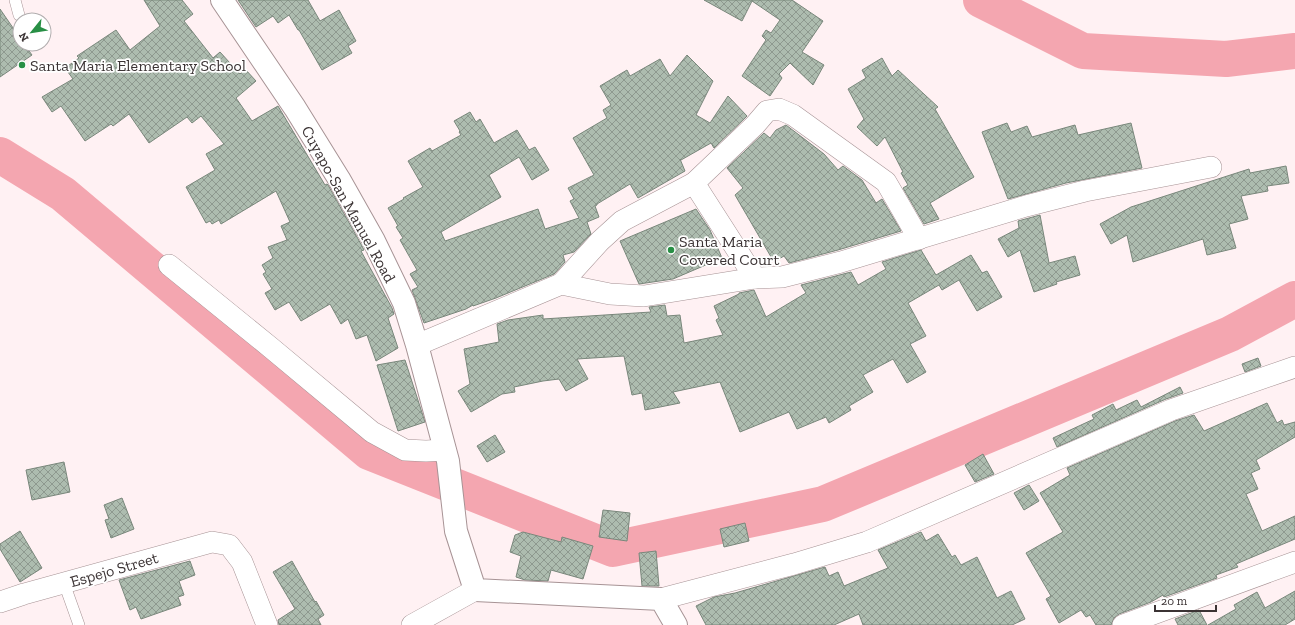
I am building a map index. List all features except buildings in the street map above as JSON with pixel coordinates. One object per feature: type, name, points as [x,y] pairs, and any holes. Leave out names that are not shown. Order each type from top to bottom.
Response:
[{"type":"street","name":"Cuyapo-San Manuel Road","points":[[222,0],[339,179],[374,242],[404,304],[417,345],[446,455],[456,532],[475,590]]},
{"type":"street","points":[[417,345],[561,284],[600,241],[622,221],[694,183],[767,112],[780,109],[793,115],[886,182],[919,239]]},
{"type":"street","points":[[561,284],[610,294],[644,296],[754,278],[782,277],[919,239],[1026,206],[1085,191],[1211,167]]},
{"type":"street","points":[[694,183],[754,278]]},
{"type":"street","points":[[169,265],[270,346],[372,432],[405,450],[426,451],[446,455]]},
{"type":"street","points":[[412,625],[475,590],[660,599],[794,564],[867,542],[1171,410],[1295,367]]},
{"type":"street","name":"Espejo Street","points":[[0,602],[212,542],[229,545],[242,562],[267,625]]},
{"type":"street","points":[[1123,625],[1295,562]]},
{"type":"street","points":[[660,599],[676,625]]},
{"type":"lane","points":[[15,0],[18,12]]},
{"type":"lane","points":[[64,583],[79,625]]},
{"type":"waterway","points":[[981,0],[1083,51],[1226,59],[1295,51]]},
{"type":"waterway","points":[[0,155],[63,194],[369,452],[613,549],[823,504],[1230,334],[1295,299]]},
{"type":"place","name":"Santa Maria Elementary School","points":[[22,65]]},
{"type":"place","name":"Santa Maria Covered Court","points":[[671,250]]}]
